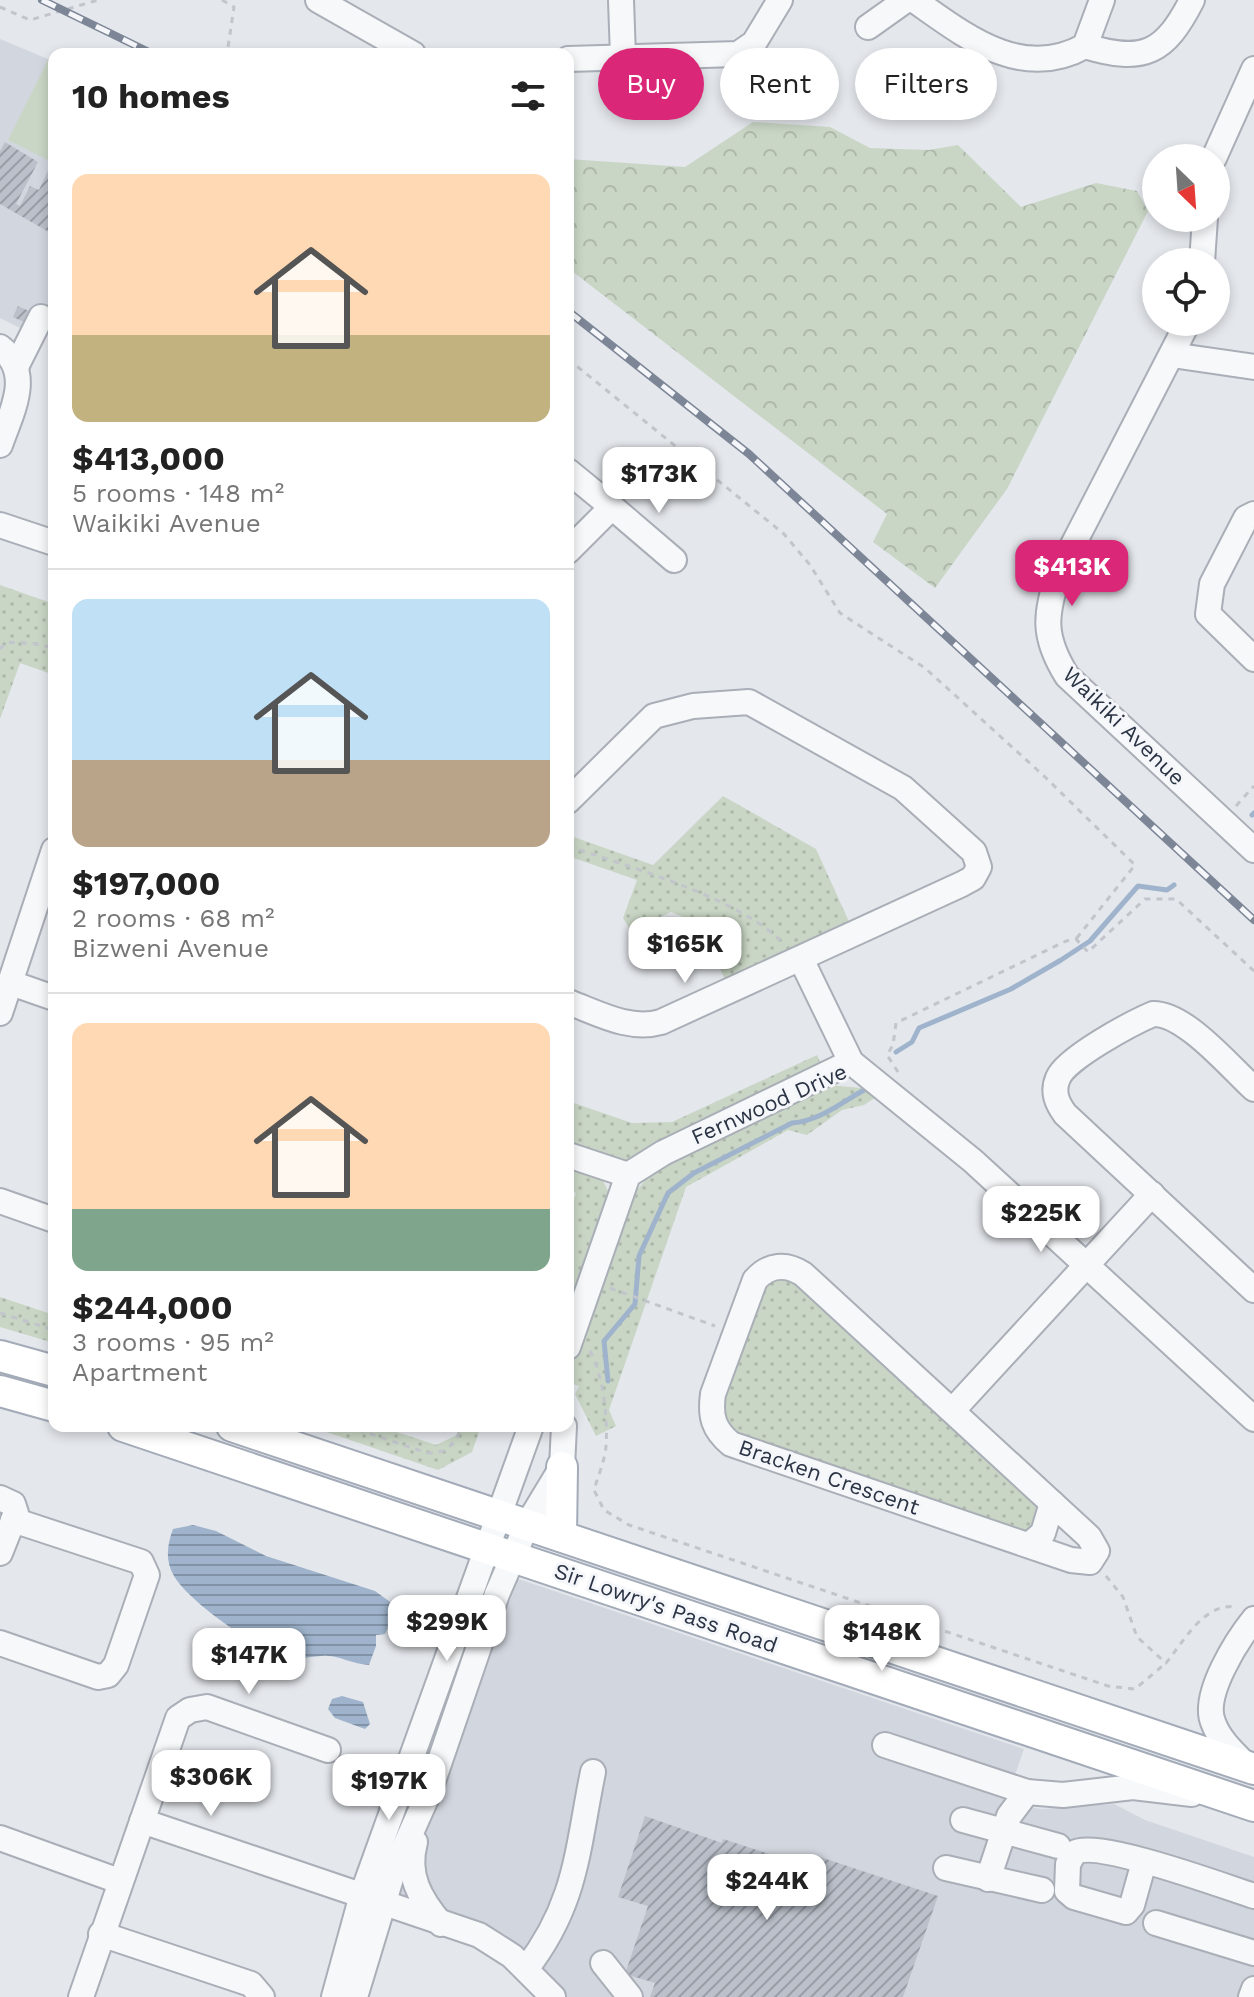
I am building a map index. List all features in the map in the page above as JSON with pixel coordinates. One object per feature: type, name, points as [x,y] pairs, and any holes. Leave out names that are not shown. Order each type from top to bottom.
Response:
[{"type":"main road","points":[[0,1356],[48,1369]]},
{"type":"main road","points":[[0,1391],[48,1404]]},
{"type":"main road","name":"Sir Lowry's Pass Road","points":[[141,1432],[1242,1802]]},
{"type":"main road","name":"Sir Lowry's Pass Road","points":[[250,1432],[1251,1768]]},
{"type":"main road","points":[[561,1536],[562,1467]]},
{"type":"street","points":[[318,0],[402,48]]},
{"type":"street","points":[[621,0],[623,48]]},
{"type":"street","points":[[704,55],[738,54],[754,43],[780,0]]},
{"type":"street","points":[[868,27],[906,0]]},
{"type":"street","points":[[914,0],[987,49],[1007,57],[1053,56],[1085,46],[1122,54],[1146,51],[1175,33],[1192,0]]},
{"type":"street","points":[[1085,46],[1102,0]]},
{"type":"street","points":[[574,59],[598,58]]},
{"type":"street","points":[[1220,144],[1254,69]]},
{"type":"street","points":[[0,445],[18,394],[16,367],[41,317]]},
{"type":"street","name":"Waikiki Avenue","points":[[1181,336],[1059,572],[1049,603],[1047,625],[1055,656],[1067,676],[1254,850]]},
{"type":"street","points":[[0,347],[16,367]]},
{"type":"street","points":[[1172,355],[1254,367]]},
{"type":"street","points":[[574,476],[674,560]]},
{"type":"street","points":[[574,545],[612,507]]},
{"type":"street","points":[[1254,514],[1246,518],[1212,584],[1208,614],[1254,659]]},
{"type":"street","points":[[0,525],[48,538]]},
{"type":"street","points":[[574,795],[654,716],[693,706],[749,702],[903,788],[974,852],[979,867],[973,878],[801,959],[648,1026],[628,1024],[574,1004]]},
{"type":"street","points":[[0,1013],[48,869]]},
{"type":"street","points":[[801,959],[851,1062]]},
{"type":"street","points":[[11,983],[48,996]]},
{"type":"street","points":[[1254,1089],[1182,1023],[1164,1014],[1153,1014],[1136,1021],[1059,1075],[1055,1091],[1057,1103],[1065,1114],[1254,1290]]},
{"type":"street","name":"Fernwood Drive","points":[[628,1175],[663,1153],[851,1062],[973,1161],[1254,1419]]},
{"type":"street","points":[[574,1157],[628,1175],[574,1331]]},
{"type":"street","points":[[952,1411],[1152,1194]]},
{"type":"street","points":[[0,1201],[48,1218]]},
{"type":"street","name":"Bracken Crescent","points":[[774,1266],[793,1268],[1089,1537],[1095,1544],[1096,1556],[1083,1564],[731,1444],[715,1427],[711,1409],[735,1334],[755,1280],[762,1272],[774,1266]]},
{"type":"street","points":[[441,1924],[419,1892],[411,1868],[430,1790],[499,1551],[497,1515],[529,1432]]},
{"type":"street","points":[[334,1997],[499,1551],[527,1525],[562,1467],[564,1432]]},
{"type":"street","points":[[1029,1545],[1043,1533],[1052,1503]]},
{"type":"street","points":[[0,1553],[10,1510],[136,1559],[145,1565],[147,1575],[116,1665],[108,1675],[98,1677],[0,1643]]},
{"type":"street","points":[[1250,1614],[1221,1676],[1210,1715],[1220,1737],[1251,1768]]},
{"type":"street","points":[[81,1997],[178,1718],[190,1710],[207,1707],[328,1750]]},
{"type":"street","points":[[885,1745],[1027,1792],[1063,1795],[1133,1787],[1242,1802]]},
{"type":"street","points":[[523,1966],[549,1938],[565,1907],[588,1770]]},
{"type":"street","points":[[355,1997],[373,1898],[430,1790]]},
{"type":"street","points":[[988,1879],[1009,1816],[1027,1792]]},
{"type":"street","points":[[963,1820],[1058,1846]]},
{"type":"street","points":[[142,1821],[479,1935],[523,1966],[553,1997]]},
{"type":"street","points":[[0,1838],[119,1881]]},
{"type":"street","points":[[1144,1862],[1254,1896]]},
{"type":"street","points":[[946,1868],[1042,1890]]},
{"type":"street","points":[[1156,1923],[1254,1953]]},
{"type":"street","points":[[101,1934],[257,1990]]},
{"type":"street","points":[[603,1963],[630,1997]]},
{"type":"street","points":[[1251,1997],[1254,1989]]},
{"type":"path","points":[[0,7],[30,20],[98,0]]},
{"type":"path","points":[[222,0],[234,7],[228,48]]},
{"type":"path","points":[[574,364],[784,534],[810,565],[840,613],[925,668],[1044,776],[1135,865],[1078,941],[896,1023],[893,1045],[887,1055],[897,1070],[899,1086],[890,1096]]},
{"type":"path","points":[[0,649],[6,642],[48,647]]},
{"type":"path","points":[[1223,821],[1254,786]]},
{"type":"path","points":[[574,848],[658,877],[734,912],[760,925],[801,959]]},
{"type":"path","points":[[1078,941],[1088,952],[1098,947],[1145,899],[1176,899],[1254,971]]},
{"type":"path","points":[[591,1282],[735,1334]]},
{"type":"path","points":[[0,1313],[48,1328]]},
{"type":"path","points":[[574,1342],[586,1344],[596,1362],[602,1399],[606,1446],[594,1490],[604,1510],[629,1525],[1108,1686],[1135,1689],[1166,1663],[1210,1611],[1222,1605],[1250,1614]]},
{"type":"path","points":[[365,1432],[427,1453],[440,1454],[456,1442],[460,1432]]},
{"type":"path","points":[[1096,1556],[1097,1567],[1123,1597],[1137,1637],[1166,1663]]},
{"type":"shaded area","points":[[0,39],[48,59],[48,335],[25,324],[22,329],[0,318]]},
{"type":"shaded area","points":[[492,1570],[1024,1749],[1007,1798],[1022,1806],[1042,1809],[1114,1804],[1145,1820],[1254,1857],[1254,1997],[554,1997],[479,1935],[384,1901]]},
{"type":"green space","points":[[48,60],[48,160],[8,140]]},
{"type":"green space","points":[[753,122],[830,127],[870,148],[929,150],[958,145],[1021,207],[1096,183],[1137,191],[1142,200],[1142,223],[1007,489],[935,588],[873,542],[887,514],[574,273],[574,159],[685,167]]},
{"type":"green space","points":[[0,585],[48,602],[48,673],[20,663],[0,719]]},
{"type":"green space","points":[[723,796],[816,849],[851,926],[727,984],[700,924],[671,912],[631,931],[623,918],[637,880],[574,858],[574,837],[653,865]]},
{"type":"green space","points":[[817,1055],[822,1066],[630,1162],[574,1147],[574,1103],[632,1123],[672,1122]]},
{"type":"green space","points":[[828,1085],[862,1088],[878,1096],[864,1105],[842,1110],[807,1135],[788,1130],[686,1187],[609,1410],[616,1426],[596,1436],[575,1394],[579,1386],[574,1384],[575,1355],[633,1195],[651,1173]]},
{"type":"green space","points":[[574,1166],[601,1177],[609,1193],[574,1298],[574,1199]]},
{"type":"green space","points":[[784,1274],[791,1275],[1038,1501],[1044,1518],[1025,1533],[736,1436],[718,1408],[760,1286]]},
{"type":"green space","points":[[0,1297],[48,1313],[48,1341],[0,1327]]},
{"type":"green space","points":[[327,1432],[397,1432],[436,1445],[458,1432],[479,1432],[472,1452],[438,1470]]},
{"type":"water","points":[[193,1525],[216,1531],[266,1556],[375,1591],[393,1604],[394,1615],[385,1634],[376,1635],[376,1646],[369,1665],[332,1656],[290,1658],[262,1647],[209,1612],[182,1587],[169,1565],[168,1547],[173,1529]]},
{"type":"water","points":[[342,1696],[363,1702],[370,1724],[365,1729],[335,1718],[328,1709],[332,1699]]},
{"type":"building","points":[[5,142],[38,162],[16,204],[20,206],[30,186],[39,190],[48,170],[48,232],[0,204],[0,151]]},
{"type":"building","points":[[18,306],[31,312],[26,323],[13,317]]},
{"type":"building","points":[[645,1816],[722,1843],[723,1839],[815,1869],[820,1857],[938,1896],[903,1997],[650,1997],[655,1983],[625,1974],[648,1906],[618,1897]]},
{"type":"waterway","points":[[896,1052],[912,1042],[919,1028],[1011,989],[1090,941],[1138,886],[1167,890],[1174,885]]},
{"type":"waterway","points":[[608,1381],[604,1341],[635,1304],[639,1256],[668,1193],[694,1173],[792,1123],[821,1115],[864,1090]]},
{"type":"railway","points":[[42,0],[141,48]]},
{"type":"railway","points":[[574,316],[749,454],[1254,920]]}]
